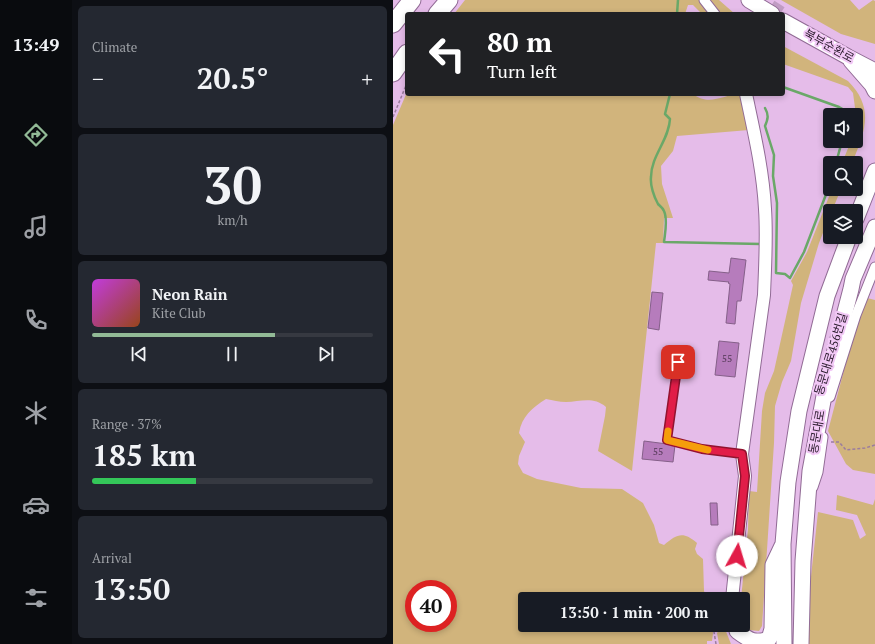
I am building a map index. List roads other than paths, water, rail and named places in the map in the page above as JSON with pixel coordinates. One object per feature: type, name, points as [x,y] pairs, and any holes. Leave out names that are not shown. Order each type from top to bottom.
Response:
[{"type":"highway","points":[[393,24],[412,0]]},
{"type":"highway","points":[[439,12],[449,0]]},
{"type":"highway","points":[[393,73],[405,56]]},
{"type":"main road","points":[[749,0],[769,12]]},
{"type":"main road","name":"북부순환로","points":[[785,22],[848,57],[875,70]]},
{"type":"main road","points":[[848,57],[875,58]]},
{"type":"main road","points":[[848,57],[872,85],[875,91]]},
{"type":"main road","points":[[862,204],[875,171]]},
{"type":"main road","name":"동문대로","points":[[801,644],[803,561],[810,471],[826,385],[853,279],[875,227]]},
{"type":"main road","name":"동문대로","points":[[784,644],[783,544],[788,482],[799,412],[827,296],[846,244]]},
{"type":"main road","points":[[738,633],[751,642],[762,642],[769,638],[772,629],[773,565],[783,544]]},
{"type":"street","points":[[704,0],[713,12]]},
{"type":"street","points":[[733,592],[745,476],[742,454],[764,295],[766,211],[757,146],[746,96]]},
{"type":"street","name":"동문대로456번길","points":[[809,498],[818,472],[828,403],[855,315],[875,267]]},
{"type":"lane","points":[[678,362],[667,440],[702,449],[742,454]]},
{"type":"waterway","points":[[677,12],[678,0]]},
{"type":"waterway","points":[[785,88],[841,108]]},
{"type":"waterway","points":[[670,96],[665,114],[670,119],[669,127],[654,162],[651,180],[655,198],[664,210],[666,218],[664,242],[761,244]]},
{"type":"waterway","points":[[765,108],[768,117],[765,126],[774,155],[773,176],[777,203],[776,273],[785,274],[790,278],[804,252],[825,196]]},
{"type":"waterway","points":[[838,156],[840,148]]},
{"type":"tunnel","points":[[774,12],[782,0]]}]
